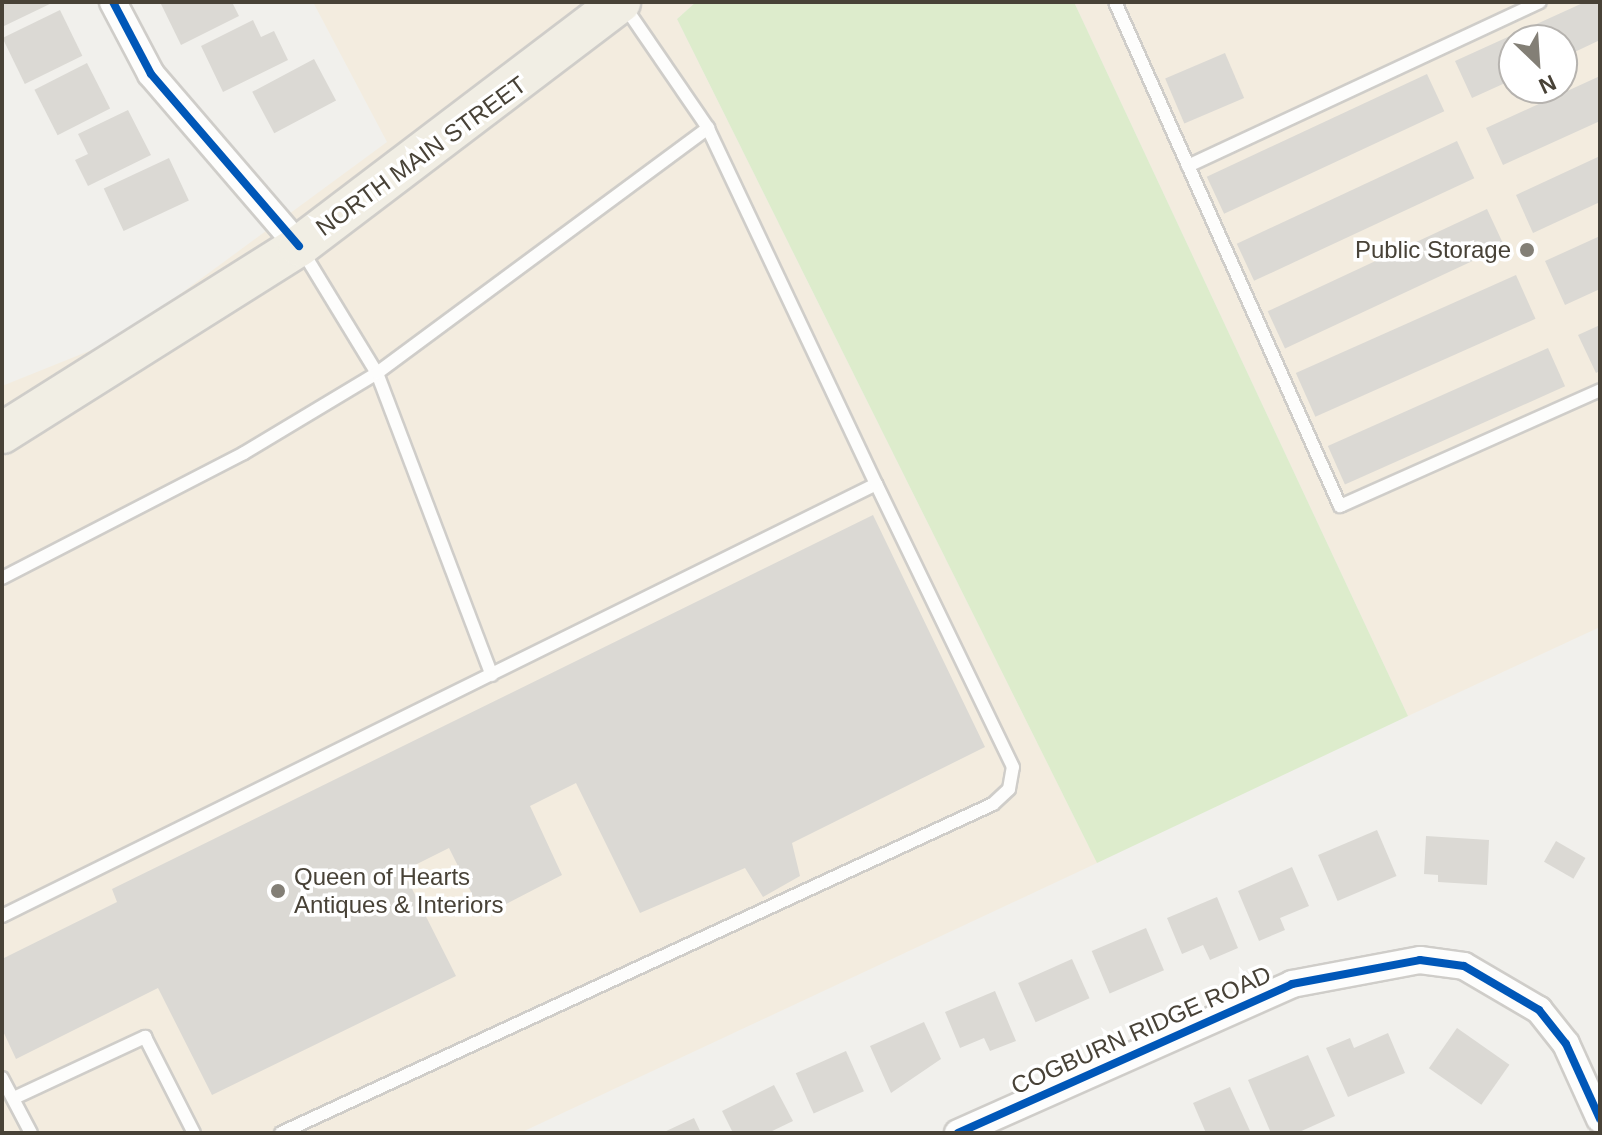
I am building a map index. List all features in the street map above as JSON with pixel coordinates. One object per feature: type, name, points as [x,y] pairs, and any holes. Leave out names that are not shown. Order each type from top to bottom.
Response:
[{"type":"main road","name":"NORTH MAIN STREET","points":[[5,430],[299,246],[620,2]]},
{"type":"street","points":[[113,2],[151,74],[299,246]]},
{"type":"street","name":"COGBURN RIDGE ROAD","points":[[958,1133],[1292,984],[1420,960],[1464,966],[1539,1010],[1566,1044],[1600,1119]]},
{"type":"lane","points":[[281,1133],[993,804],[1009,789],[1013,767],[708,128],[620,2]]},
{"type":"lane","points":[[1115,2],[1340,506],[1600,390]]},
{"type":"lane","points":[[1188,166],[1540,2]]},
{"type":"lane","points":[[2,578],[244,453],[377,373],[708,128]]},
{"type":"lane","points":[[299,246],[377,373],[492,675]]},
{"type":"lane","points":[[2,916],[876,484]]},
{"type":"lane","points":[[14,1098],[145,1037],[194,1133]]},
{"type":"lane","points":[[2,1078],[31,1133]]},
{"type":"shaded area","points":[[313,2],[696,2],[677,19],[1097,863],[520,1133],[2,1133],[2,386],[119,339],[387,142]]},
{"type":"shaded area","points":[[1074,2],[1600,2],[1600,627],[1408,716]]},
{"type":"green space","points":[[696,2],[1074,2],[1408,716],[1097,863],[677,19]]},
{"type":"building","points":[[2,2],[54,2],[2,27]]},
{"type":"building","points":[[160,2],[232,2],[239,16],[181,45]]},
{"type":"building","points":[[1585,2],[1600,2],[1600,40],[1578,50],[1578,24],[1537,24]]},
{"type":"building","points":[[60,10],[82,56],[25,84],[2,38]]},
{"type":"building","points":[[253,20],[261,37],[274,31],[288,60],[223,92],[201,46]]},
{"type":"building","points":[[1498,41],[1498,86],[1472,98],[1455,61]]},
{"type":"building","points":[[1225,53],[1244,98],[1184,124],[1165,78]]},
{"type":"building","points":[[314,59],[336,100],[274,133],[252,92]]},
{"type":"building","points":[[87,63],[110,108],[58,135],[34,90]]},
{"type":"building","points":[[1427,74],[1444,111],[1224,214],[1207,177]]},
{"type":"building","points":[[1600,76],[1600,121],[1503,165],[1486,128],[1539,104],[1578,104],[1578,86]]},
{"type":"building","points":[[128,110],[151,155],[88,186],[75,160],[88,154],[78,134]]},
{"type":"building","points":[[1457,141],[1474,178],[1254,281],[1237,244]]},
{"type":"building","points":[[1600,156],[1600,202],[1533,233],[1516,195]]},
{"type":"building","points":[[169,158],[189,201],[124,231],[104,188]]},
{"type":"building","points":[[1487,209],[1504,246],[1285,348],[1268,311]]},
{"type":"building","points":[[1600,236],[1600,289],[1565,305],[1545,261]]},
{"type":"building","points":[[1516,275],[1536,319],[1315,417],[1296,373]]},
{"type":"building","points":[[1600,325],[1600,371],[1596,373],[1578,335]]},
{"type":"building","points":[[1548,348],[1565,386],[1345,484],[1328,446]]},
{"type":"building","points":[[873,515],[985,747],[792,843],[800,876],[763,897],[745,868],[640,913],[576,783],[530,806],[562,875],[483,916],[449,848],[403,871],[456,976],[212,1095],[158,988],[16,1059],[2,1029],[2,959],[117,902],[112,889]]},
{"type":"building","points":[[1377,830],[1397,876],[1338,901],[1318,855]]},
{"type":"building","points":[[1426,836],[1489,840],[1487,885],[1438,882],[1438,875],[1424,874]]},
{"type":"building","points":[[1556,841],[1585,858],[1573,879],[1544,862]]},
{"type":"building","points":[[1292,867],[1309,906],[1280,918],[1285,930],[1259,941],[1238,891]]},
{"type":"building","points":[[1217,897],[1238,948],[1210,960],[1203,945],[1182,954],[1167,918]]},
{"type":"building","points":[[1146,928],[1164,970],[1110,993],[1092,951]]},
{"type":"building","points":[[1072,959],[1089,998],[1036,1022],[1018,983]]},
{"type":"building","points":[[995,991],[1016,1041],[990,1051],[984,1038],[960,1048],[945,1012]]},
{"type":"building","points":[[924,1022],[941,1059],[891,1093],[870,1046]]},
{"type":"building","points":[[1457,1028],[1509,1065],[1481,1105],[1429,1068]]},
{"type":"building","points":[[1388,1033],[1405,1073],[1348,1097],[1326,1048],[1350,1038],[1354,1048]]},
{"type":"building","points":[[846,1051],[864,1091],[814,1114],[796,1073]]},
{"type":"building","points":[[1308,1055],[1335,1116],[1297,1133],[1271,1133],[1248,1080]]},
{"type":"building","points":[[774,1085],[793,1121],[768,1133],[733,1133],[722,1111]]},
{"type":"building","points":[[1230,1087],[1251,1133],[1206,1133],[1193,1103]]},
{"type":"building","points":[[694,1118],[701,1133],[662,1133]]},
{"type":"cycle path","points":[[113,2],[151,74],[299,246]]},
{"type":"cycle path","points":[[958,1133],[1292,984],[1420,960],[1464,966],[1539,1010],[1566,1044],[1600,1119]]},
{"type":"place","name":"Public Storage","points":[[1527,250]]},
{"type":"place","name":"Queen of Hearts Antiques & Interiors","points":[[278,891]]}]
